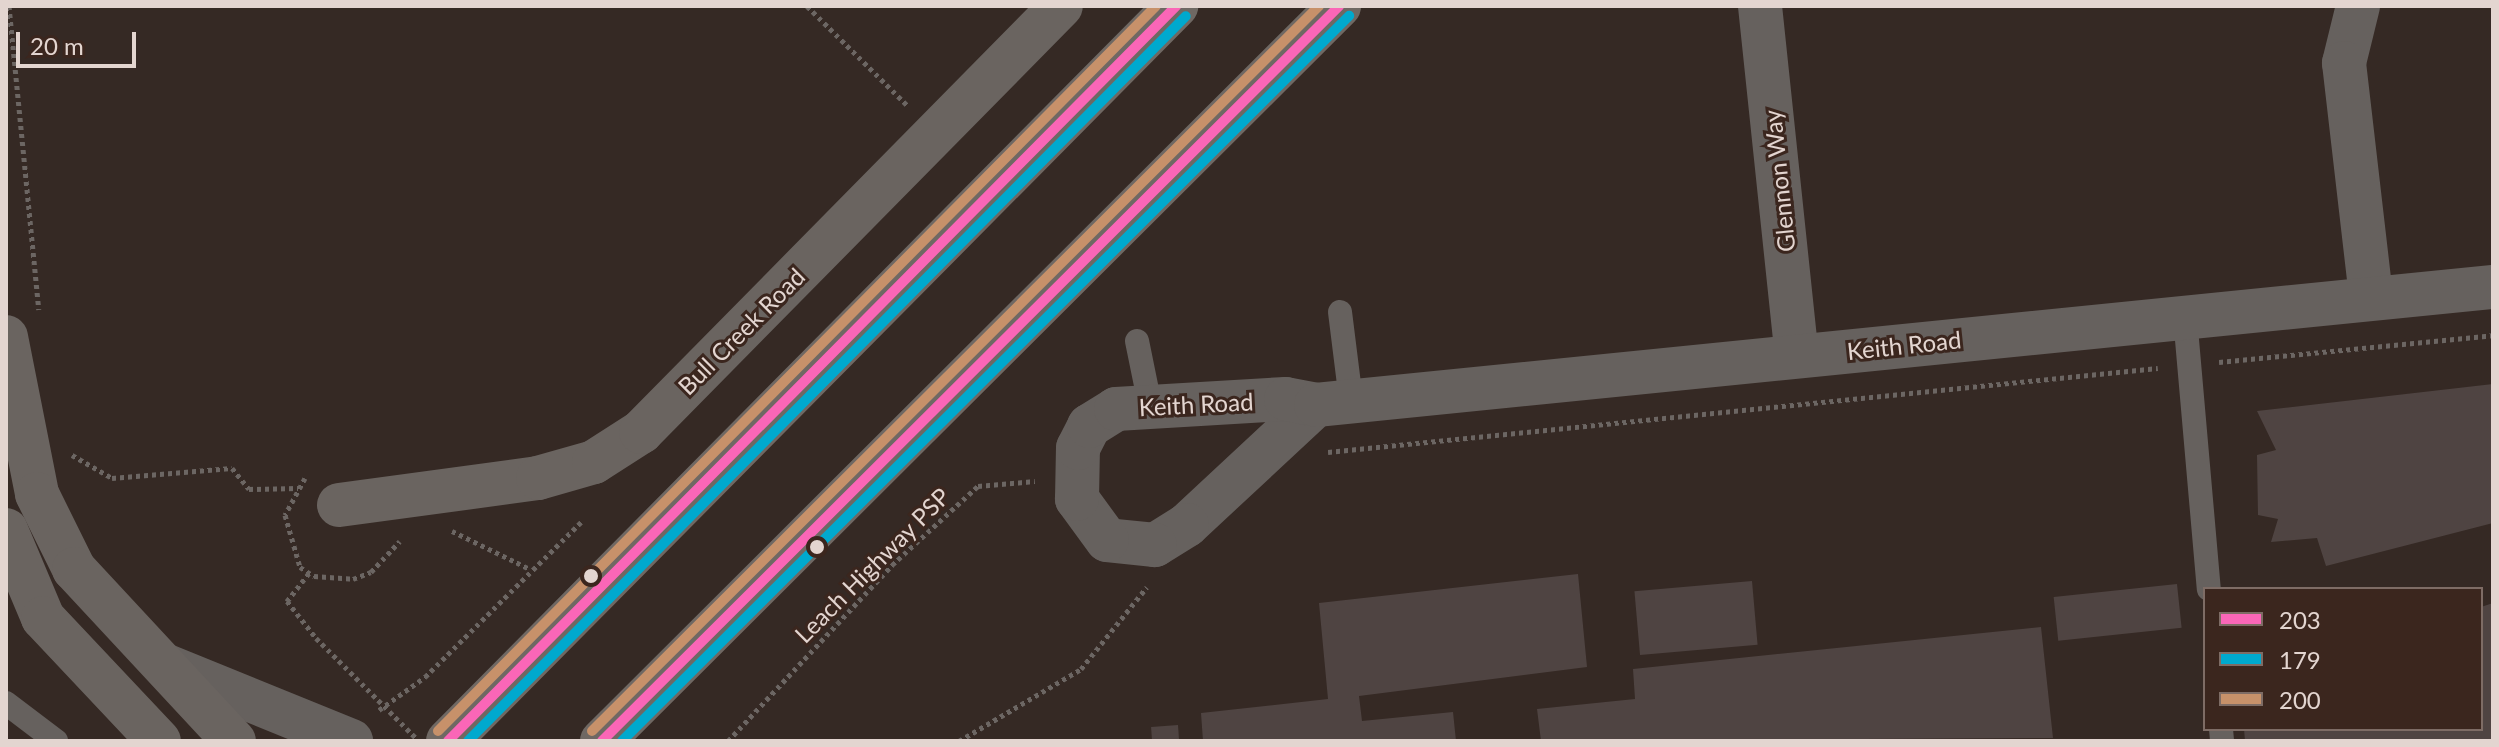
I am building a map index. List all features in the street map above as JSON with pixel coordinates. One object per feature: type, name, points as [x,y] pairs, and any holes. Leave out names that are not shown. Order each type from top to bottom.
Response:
[{"type":"highway","points":[[448,741],[1176,6]]},
{"type":"highway","points":[[602,741],[1339,6]]},
{"type":"street","name":"Bull Creek Road","points":[[326,489],[538,478],[594,462],[641,432],[1061,6]]},
{"type":"street","name":"Glennon Way","points":[[1760,6],[1797,356]]},
{"type":"street","points":[[2358,6],[2344,63],[2371,297]]},
{"type":"street","name":"Keith Road","points":[[1321,409],[1187,525],[1155,545],[1107,540],[1087,522],[1072,478],[1089,426],[1116,409],[1286,399],[1321,409],[1797,356],[2493,287]]},
{"type":"street","points":[[23,329],[19,523],[43,618],[159,741]]},
{"type":"street","points":[[19,523],[164,665],[234,741]]},
{"type":"street","points":[[164,665],[361,727]]},
{"type":"lane","points":[[1321,409],[1340,312]]},
{"type":"lane","points":[[2185,317],[2209,587]]},
{"type":"lane","points":[[1137,341],[1150,405]]},
{"type":"lane","points":[[6,703],[56,741]]},
{"type":"path","points":[[9,6],[23,329]]},
{"type":"path","points":[[807,6],[936,133]]},
{"type":"path","points":[[1321,409],[1307,455],[2493,335]]},
{"type":"path","points":[[59,446],[112,478],[232,468],[249,489],[326,489]]},
{"type":"path","name":"Leach Highway PSP","points":[[728,741],[892,565],[978,486],[1072,478]]},
{"type":"path","points":[[296,487],[326,489]]},
{"type":"path","points":[[296,487],[285,532],[309,573]]},
{"type":"path","points":[[361,727],[425,677],[530,569],[581,522]]},
{"type":"path","points":[[436,524],[530,569]]},
{"type":"path","points":[[309,573],[353,579],[371,572],[411,533]]},
{"type":"path","points":[[309,573],[287,601],[316,638],[419,741]]},
{"type":"path","points":[[959,741],[1081,669],[1155,576]]},
{"type":"building","points":[[2493,384],[2493,523],[2326,566],[2317,538],[2271,542],[2278,519],[2258,515],[2257,455],[2276,450],[2257,411]]},
{"type":"building","points":[[1578,574],[1587,667],[1359,696],[1362,721],[1453,712],[1456,741],[1203,741],[1201,713],[1328,699],[1319,603]]},
{"type":"building","points":[[1752,581],[1758,645],[1640,655],[1634,591]]},
{"type":"building","points":[[2177,584],[2182,628],[2058,641],[2054,597]]},
{"type":"building","points":[[2493,603],[2493,741],[2245,741],[2244,731],[2483,731],[2483,606]]},
{"type":"building","points":[[2041,627],[2053,738],[1541,741],[1537,709],[1635,699],[1633,669]]},
{"type":"building","points":[[1178,725],[1179,741],[1152,741],[1151,727]]},
{"type":"transit line","name":"200","points":[[438,731],[1156,6]]},
{"type":"transit line","name":"203","points":[[448,741],[1176,6]]},
{"type":"transit line","name":"200","points":[[592,731],[1319,6]]},
{"type":"transit line","name":"203","points":[[602,741],[1339,6]]},
{"type":"transit line","name":"179","points":[[468,741],[1186,16]]},
{"type":"transit line","name":"179","points":[[622,741],[1349,16]]}]
